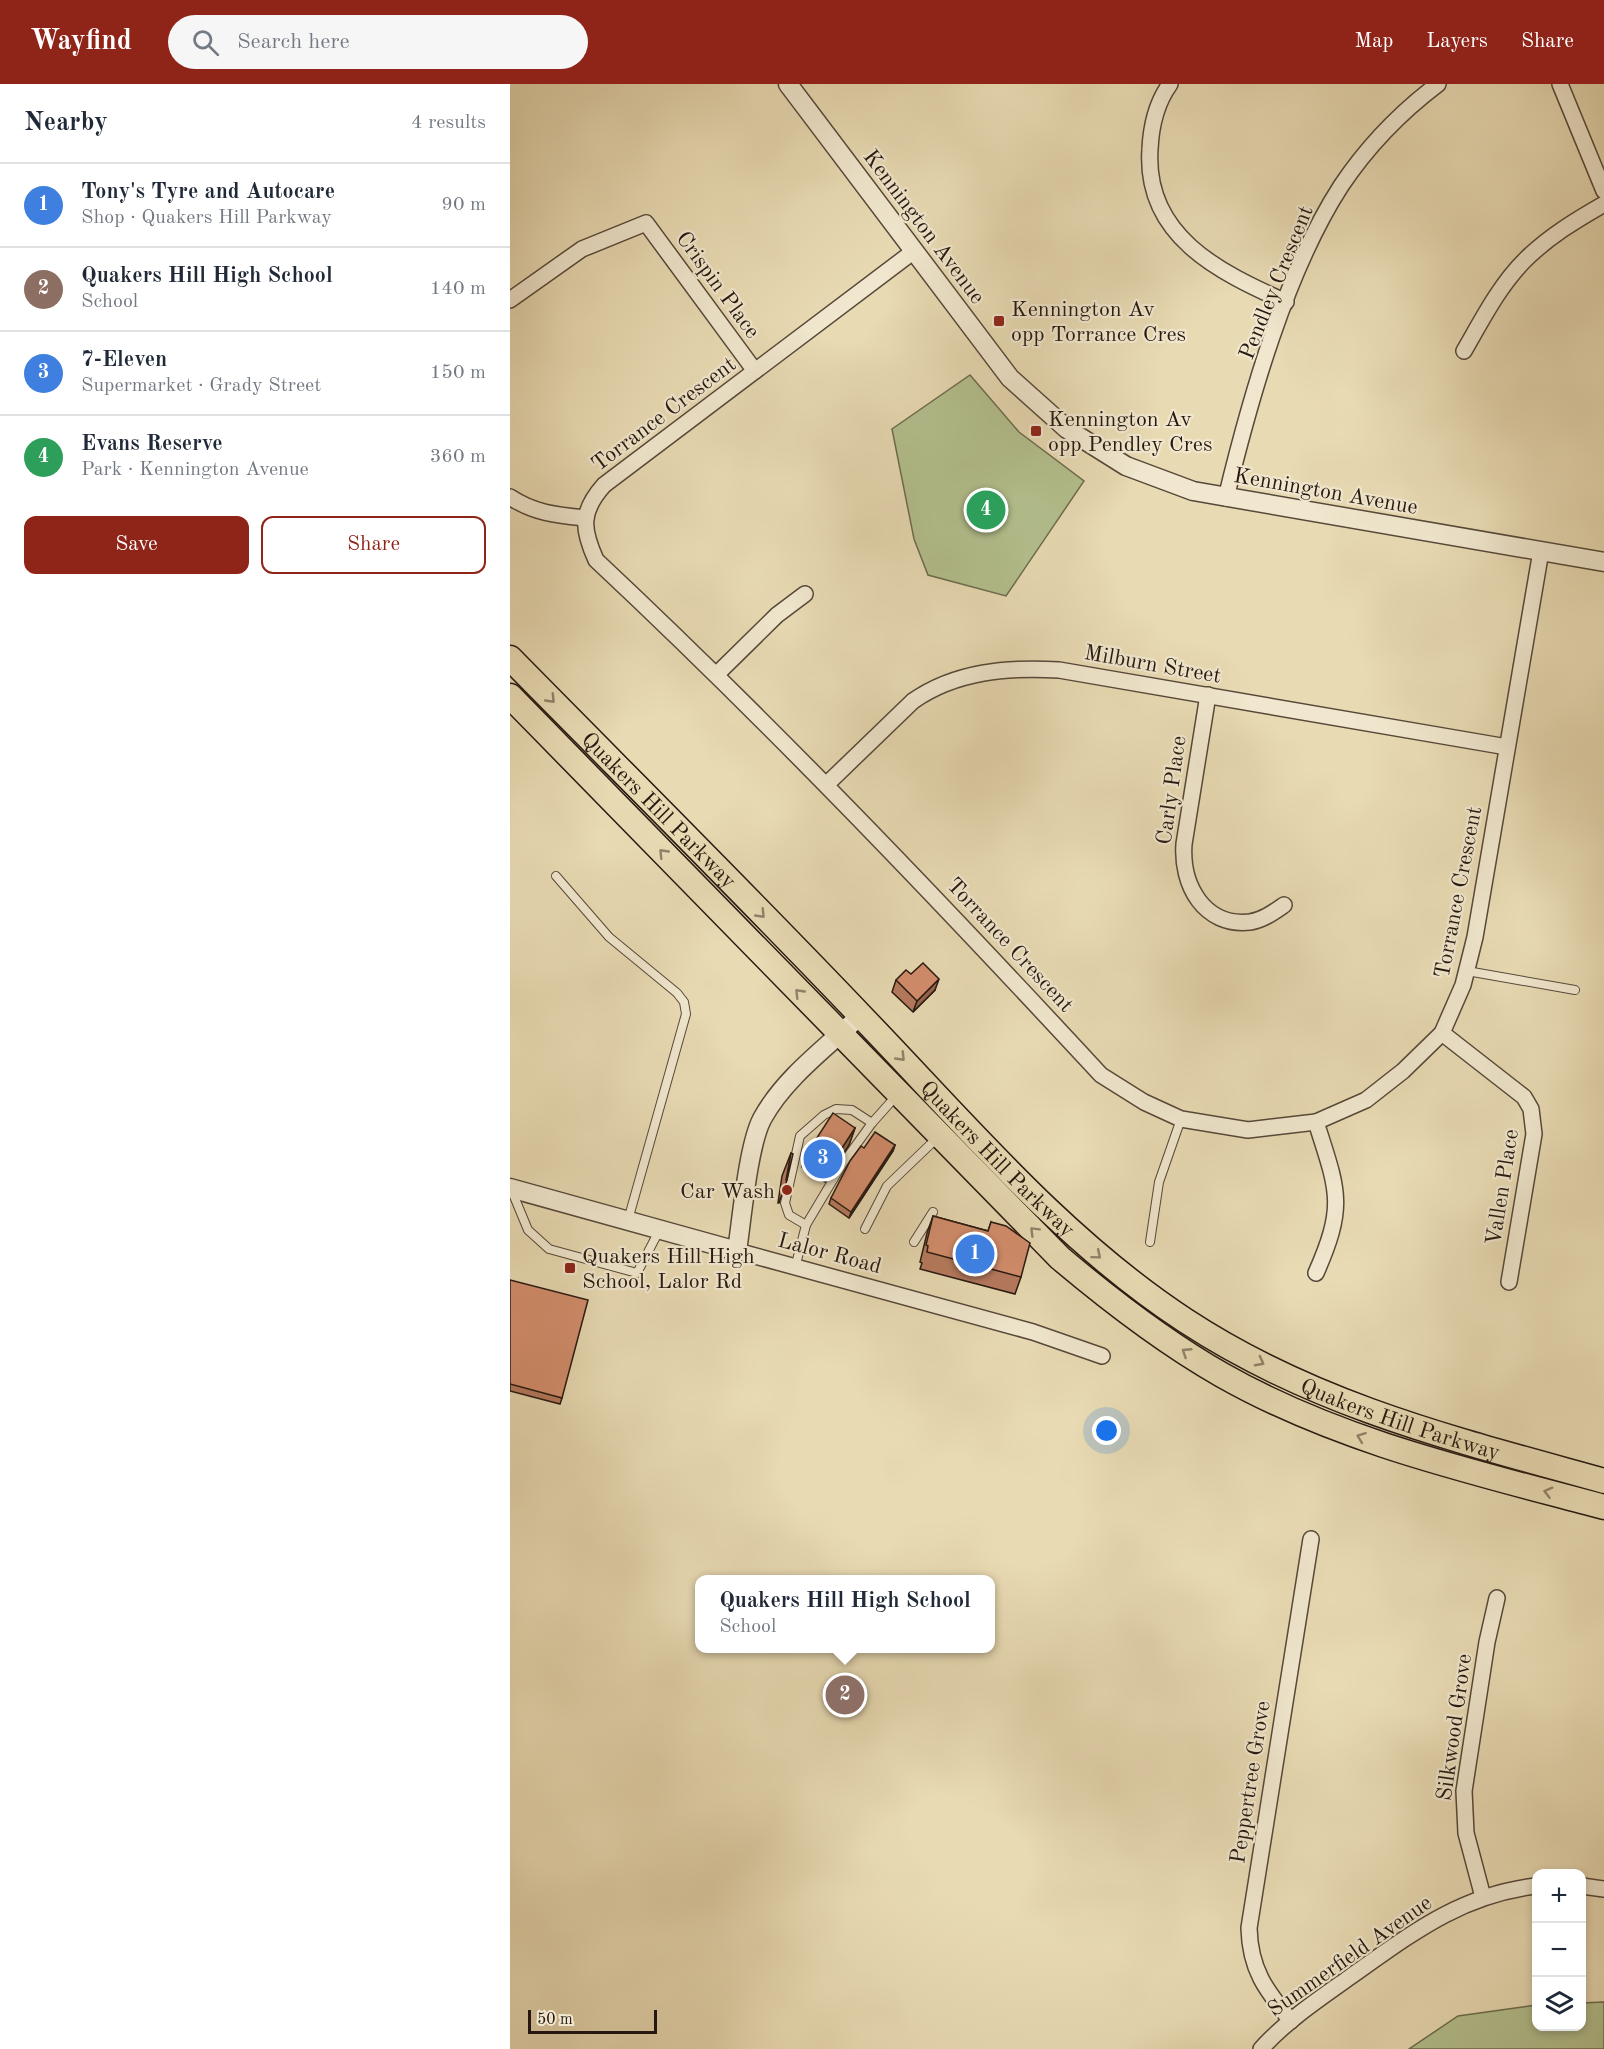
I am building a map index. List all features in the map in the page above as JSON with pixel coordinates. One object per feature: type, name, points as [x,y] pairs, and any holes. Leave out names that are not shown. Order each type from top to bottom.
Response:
[{"type":"main road","name":"Quakers Hill Parkway","points":[[510,658],[861,1015],[1068,1231],[1122,1276],[1188,1322],[1302,1384],[1367,1412],[1604,1481]]},
{"type":"main road","name":"Quakers Hill Parkway","points":[[510,696],[898,1094],[1076,1271],[1116,1305],[1222,1375],[1292,1409],[1363,1438],[1421,1458],[1604,1507]]},
{"type":"street","name":"Kennington Avenue","points":[[788,84],[1010,378],[1040,408],[1075,434],[1126,466],[1176,486],[1226,498],[1604,562]]},
{"type":"street","points":[[1170,84],[1162,98],[1153,124],[1149,154],[1153,187],[1165,218],[1182,241],[1209,263],[1286,302]]},
{"type":"street","name":"Pendley Crescent","points":[[1226,498],[1246,418],[1286,302],[1310,245],[1341,187],[1385,132],[1438,84]]},
{"type":"street","points":[[1560,84],[1604,191]]},
{"type":"street","points":[[1464,351],[1495,298],[1524,260],[1565,228],[1604,204]]},
{"type":"street","name":"Crispin Place","points":[[510,300],[582,249],[646,223],[755,371]]},
{"type":"street","name":"Torrance Crescent","points":[[914,251],[604,485],[591,500],[585,518],[587,540],[596,560],[717,674],[827,784],[1101,1075],[1144,1102],[1181,1119],[1248,1130],[1316,1122],[1366,1100],[1403,1071],[1442,1033],[1467,971],[1475,937],[1541,551]]},
{"type":"street","points":[[510,496],[535,511],[585,518]]},
{"type":"street","points":[[717,674],[777,615],[805,594]]},
{"type":"street","name":"Milburn Street","points":[[827,784],[913,701],[929,690],[967,675],[1030,669],[1059,670],[1507,747]]},
{"type":"street","name":"Carly Place","points":[[1208,695],[1184,844],[1183,859],[1188,884],[1204,907],[1227,920],[1251,922],[1284,905]]},
{"type":"street","points":[[736,1251],[752,1157],[761,1121],[774,1100],[861,1015]]},
{"type":"street","name":"Vallen Place","points":[[1442,1033],[1524,1097],[1531,1109],[1534,1134],[1509,1282]]},
{"type":"street","points":[[1316,1122],[1334,1178],[1337,1204],[1332,1236],[1316,1273]]},
{"type":"street","name":"Lalor Road","points":[[510,1188],[659,1231],[1033,1332],[1102,1356]]},
{"type":"street","name":"Peppertree Grove","points":[[1291,2021],[1268,1992],[1255,1969],[1249,1928],[1311,1539]]},
{"type":"street","name":"Silkwood Grove","points":[[1483,1897],[1466,1833],[1464,1791],[1487,1642],[1497,1598]]},
{"type":"street","name":"Summerfield Avenue","points":[[1261,2049],[1291,2021],[1435,1918],[1483,1897],[1532,1887]]},
{"type":"street","points":[[1586,1887],[1604,1889]]},
{"type":"lane","points":[[556,876],[609,937],[678,993],[684,1002],[686,1014],[627,1222]]},
{"type":"lane","points":[[1467,971],[1575,990]]},
{"type":"lane","points":[[795,1268],[806,1225],[843,1163],[872,1123],[898,1094]]},
{"type":"lane","points":[[806,1225],[789,1215],[785,1203],[800,1136],[824,1115],[836,1109],[852,1110],[872,1123]]},
{"type":"lane","points":[[1150,1242],[1159,1182],[1181,1119]]},
{"type":"lane","points":[[865,1229],[887,1186],[940,1136]]},
{"type":"lane","points":[[510,1188],[528,1230],[549,1249],[637,1273],[659,1231]]},
{"type":"lane","points":[[914,1242],[933,1212]]},
{"type":"green space","points":[[970,375],[1019,432],[1084,481],[1006,596],[928,575],[914,539],[892,429]]},
{"type":"green space","points":[[1604,2002],[1604,2049],[1409,2049],[1458,2016],[1532,2006],[1532,2031],[1586,2031],[1586,2003]]},
{"type":"building","points":[[923,963],[939,979],[917,1001],[896,980],[906,970],[911,974]]},
{"type":"building","points":[[833,1113],[855,1128],[831,1165],[809,1150]]},
{"type":"building","points":[[875,1132],[895,1145],[851,1212],[831,1198],[850,1161],[861,1146],[864,1148]]},
{"type":"building","points":[[791,1153],[793,1154],[786,1180]]},
{"type":"building","points":[[933,1216],[988,1231],[991,1222],[1006,1226],[1030,1243],[1021,1277],[927,1252],[928,1246],[926,1245]]},
{"type":"building","points":[[510,1280],[588,1300],[562,1398],[510,1384]]},
{"type":"place","name":"Kennington Av opp Torrance Cres","points":[[999,321]]},
{"type":"place","name":"Kennington Av opp Pendley Cres","points":[[1036,431]]},
{"type":"place","name":"Evans Reserve","points":[[986,510]]},
{"type":"place","name":"7-Eleven","points":[[823,1159]]},
{"type":"place","name":"Car Wash","points":[[787,1190]]},
{"type":"place","name":"Tony's Tyre and Autocare","points":[[975,1254]]},
{"type":"place","name":"Quakers Hill High School, Lalor Rd","points":[[570,1268]]},
{"type":"place","name":"Quakers Hill High School","points":[[845,1695]]}]
